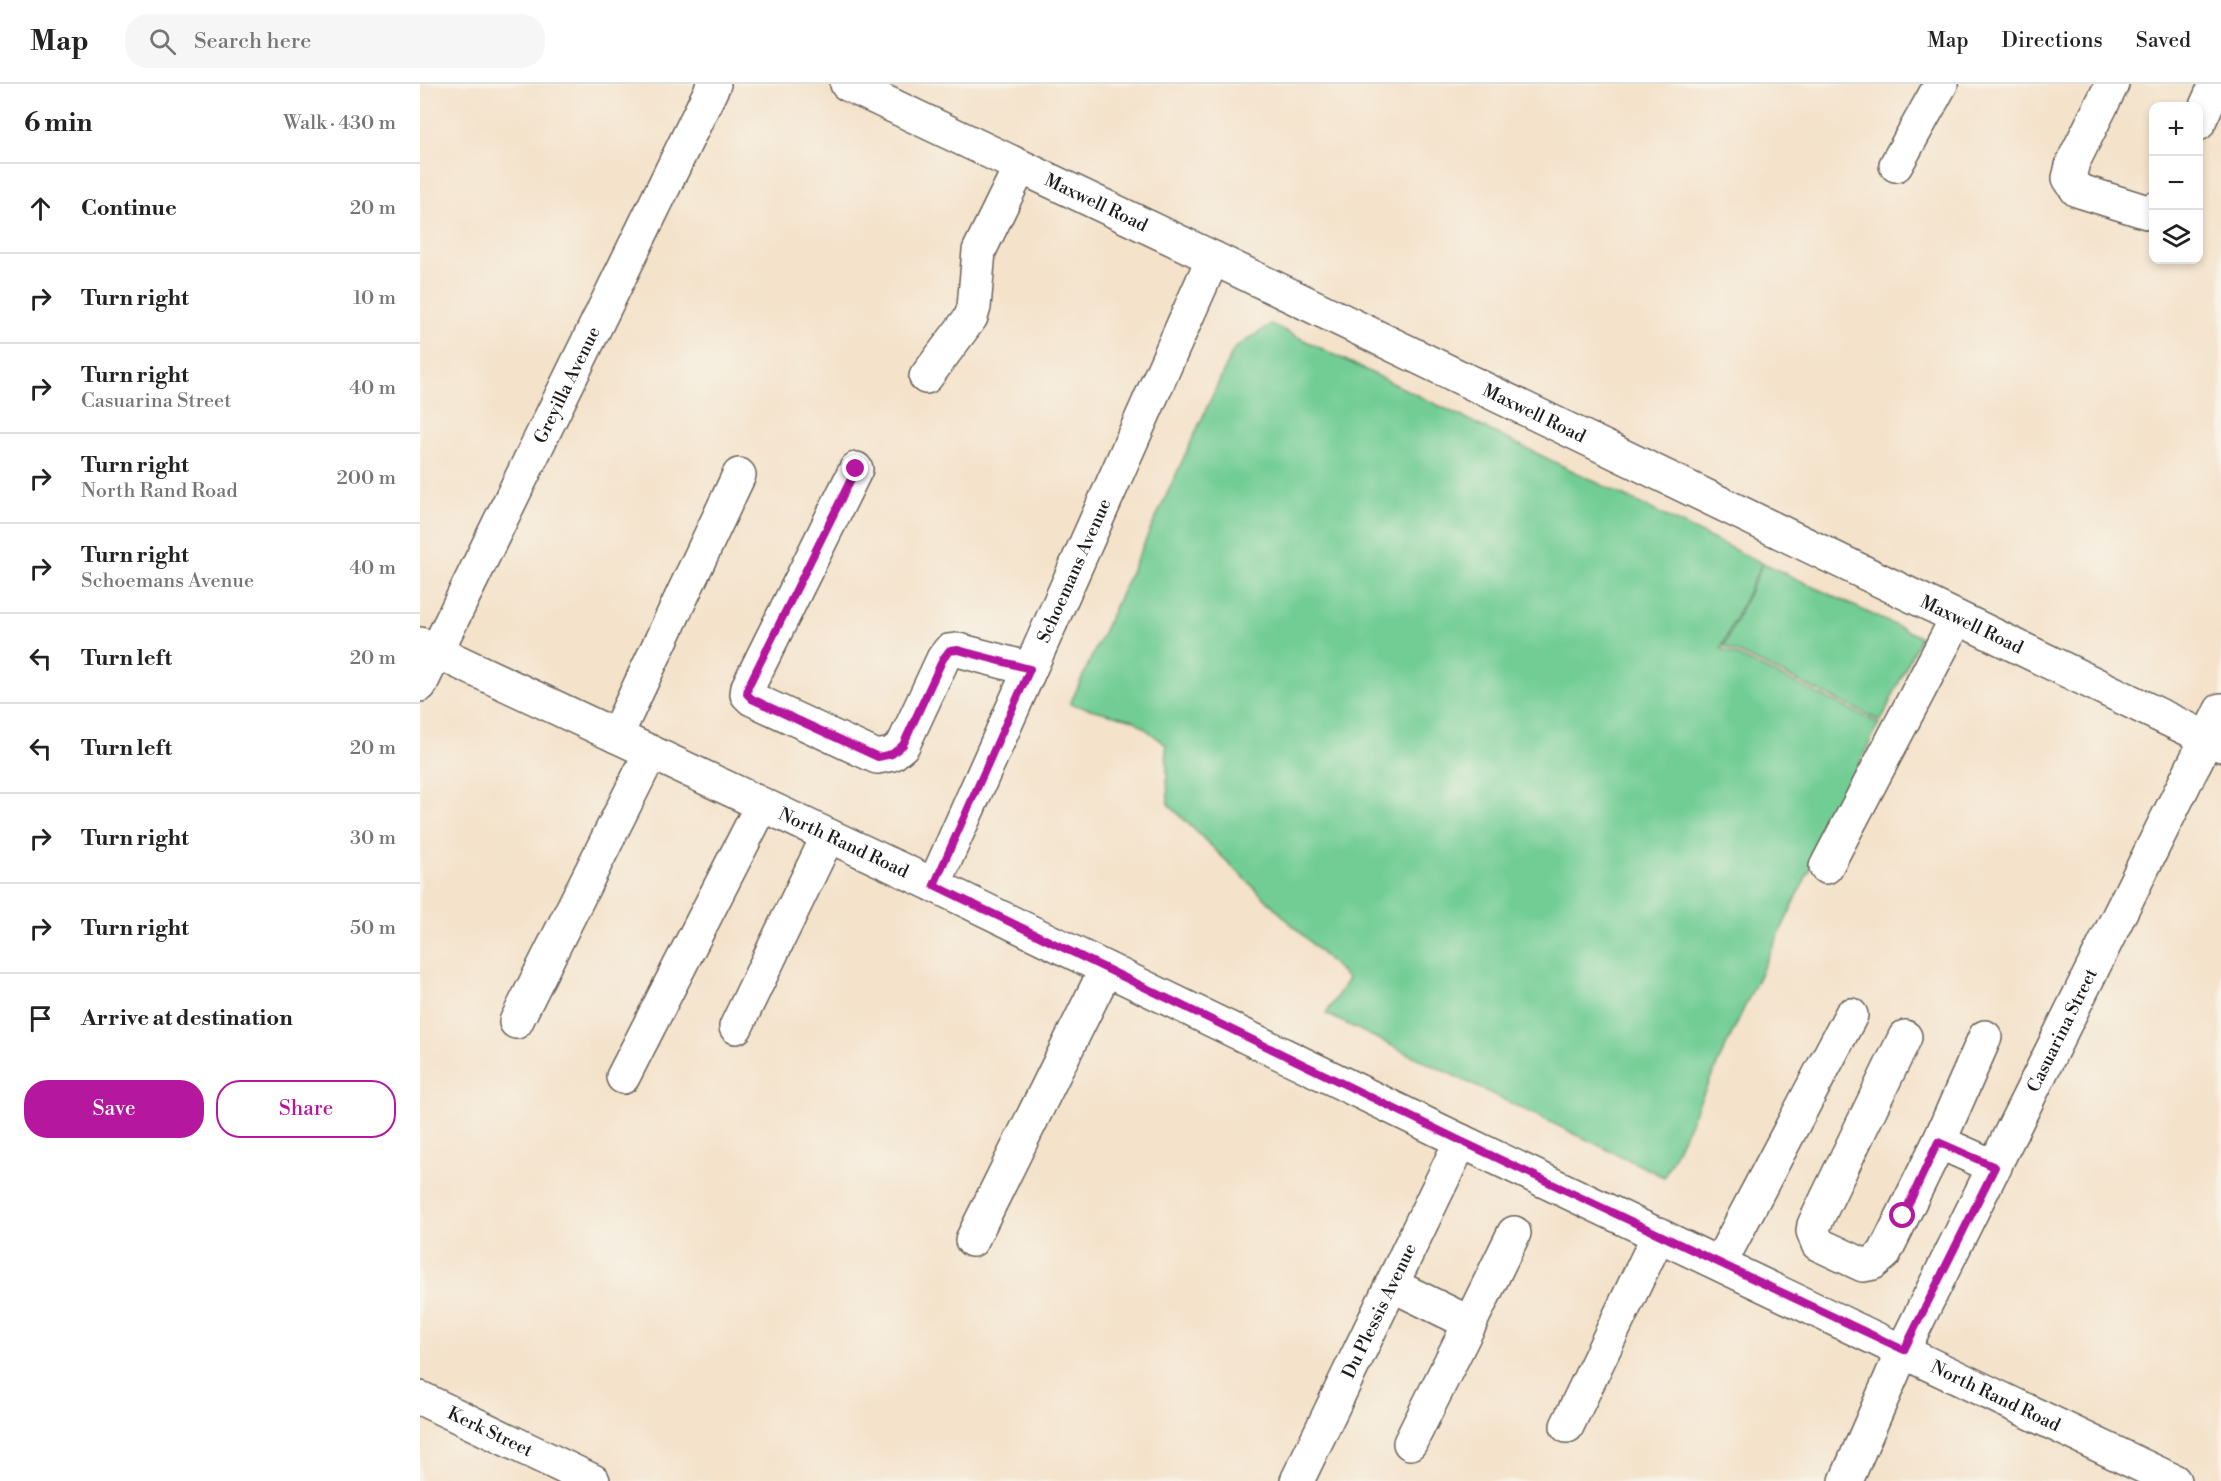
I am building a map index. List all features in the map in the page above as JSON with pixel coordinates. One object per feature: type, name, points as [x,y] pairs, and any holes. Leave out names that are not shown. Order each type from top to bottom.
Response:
[{"type":"street","name":"Greyilla Avenue","points":[[420,685],[428,648],[714,84]]},
{"type":"street","name":"Maxwell Road","points":[[847,84],[1213,258],[1957,618],[2217,732]]},
{"type":"street","points":[[1896,165],[1941,84]]},
{"type":"street","points":[[2112,84],[2073,162],[2069,178],[2077,190],[2147,212],[2152,210]]},
{"type":"street","points":[[2203,114],[2216,84]]},
{"type":"street","points":[[926,377],[971,317],[979,251],[1020,167]]},
{"type":"street","name":"Schoemans Avenue","points":[[934,885],[1213,258]]},
{"type":"street","points":[[856,469],[748,687],[747,694],[752,699],[878,757],[892,754],[903,745],[943,659],[949,651],[958,650],[1030,669]]},
{"type":"street","points":[[616,736],[739,475]]},
{"type":"street","points":[[1826,867],[1957,618]]},
{"type":"street","name":"North Rand Road","points":[[428,648],[934,885],[1461,1141],[1904,1350],[2174,1481]]},
{"type":"street","name":"Casuarina Street","points":[[1846,1481],[1904,1350],[2217,732]]},
{"type":"street","points":[[516,1022],[651,752]]},
{"type":"street","points":[[623,1077],[762,805]]},
{"type":"street","points":[[736,1027],[828,836]]},
{"type":"street","points":[[972,1240],[1107,969]]},
{"type":"street","points":[[1720,1263],[1851,1015]]},
{"type":"street","points":[[1905,1037],[1813,1231],[1818,1244],[1863,1265],[1873,1263],[1884,1254],[1985,1037]]},
{"type":"street","name":"Du Plessis Avenue","points":[[1297,1481],[1461,1141]]},
{"type":"street","points":[[1938,1142],[1995,1167]]},
{"type":"street","points":[[1410,1443],[1514,1233]]},
{"type":"street","points":[[1567,1426],[1659,1234]]},
{"type":"street","points":[[1392,1285],[1470,1323]]},
{"type":"street","name":"Kerk Street","points":[[420,1398],[593,1481]]},
{"type":"green space","points":[[1271,324],[1762,563],[1721,648],[1879,723],[1664,1177],[1326,1014],[1348,979],[1168,804],[1166,745],[1134,720],[1070,704],[1234,349]]},
{"type":"green space","points":[[1763,563],[1920,637],[1881,721],[1724,646]]},
{"type":"route","points":[[856,469],[748,687],[747,694],[752,699],[878,757],[892,754],[903,745],[943,659],[949,651],[958,650],[1030,669],[934,885],[1461,1141],[1904,1350],[1995,1167],[1938,1142],[1903,1216]]}]
